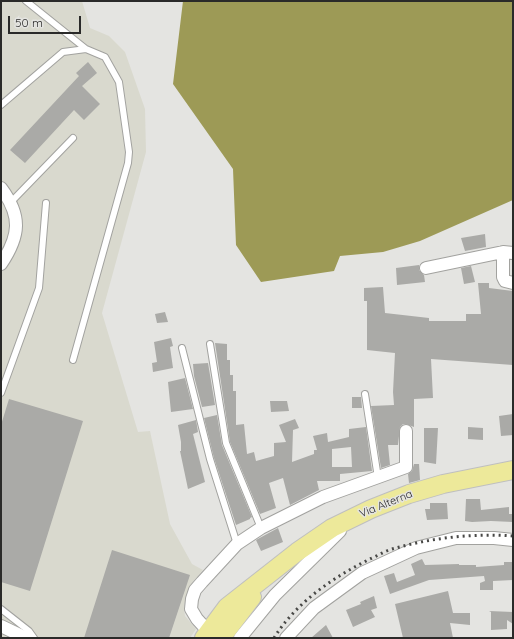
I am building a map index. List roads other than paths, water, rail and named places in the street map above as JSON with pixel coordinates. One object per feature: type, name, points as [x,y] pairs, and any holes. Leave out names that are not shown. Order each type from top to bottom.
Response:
[{"type":"main road","name":"Via Alterna","points":[[211,636],[227,607],[297,552],[332,528],[371,509],[409,494],[443,484],[513,470]]},
{"type":"street","points":[[1,188],[11,202],[16,218],[16,235],[10,250],[1,264]]},
{"type":"street","points":[[426,268],[508,252],[503,277],[505,281],[513,284]]},
{"type":"street","points":[[211,636],[196,619],[192,609],[192,599],[195,590],[237,544],[261,528],[324,497],[406,468],[406,430]]},
{"type":"street","points":[[240,638],[274,595],[305,564],[336,534],[371,509]]},
{"type":"street","points":[[286,638],[314,608],[362,573],[416,548],[456,538],[494,538],[513,540]]},
{"type":"street","points":[[1,626],[26,638]]},
{"type":"lane","points":[[26,1],[86,49],[105,57],[118,82],[129,152],[128,163],[73,360]]},
{"type":"lane","points":[[1,105],[63,52],[86,49]]},
{"type":"lane","points":[[11,202],[73,138]]},
{"type":"lane","points":[[1,393],[39,288],[46,203]]},
{"type":"lane","points":[[210,344],[226,443],[261,528]]},
{"type":"lane","points":[[182,348],[210,459],[237,544]]},
{"type":"lane","points":[[365,394],[378,478]]},
{"type":"lane","points":[[1,608],[29,631],[34,638]]},
{"type":"railway","points":[[274,638],[293,613],[317,591],[344,573],[387,551],[407,545],[452,537],[482,535],[513,536]]}]
